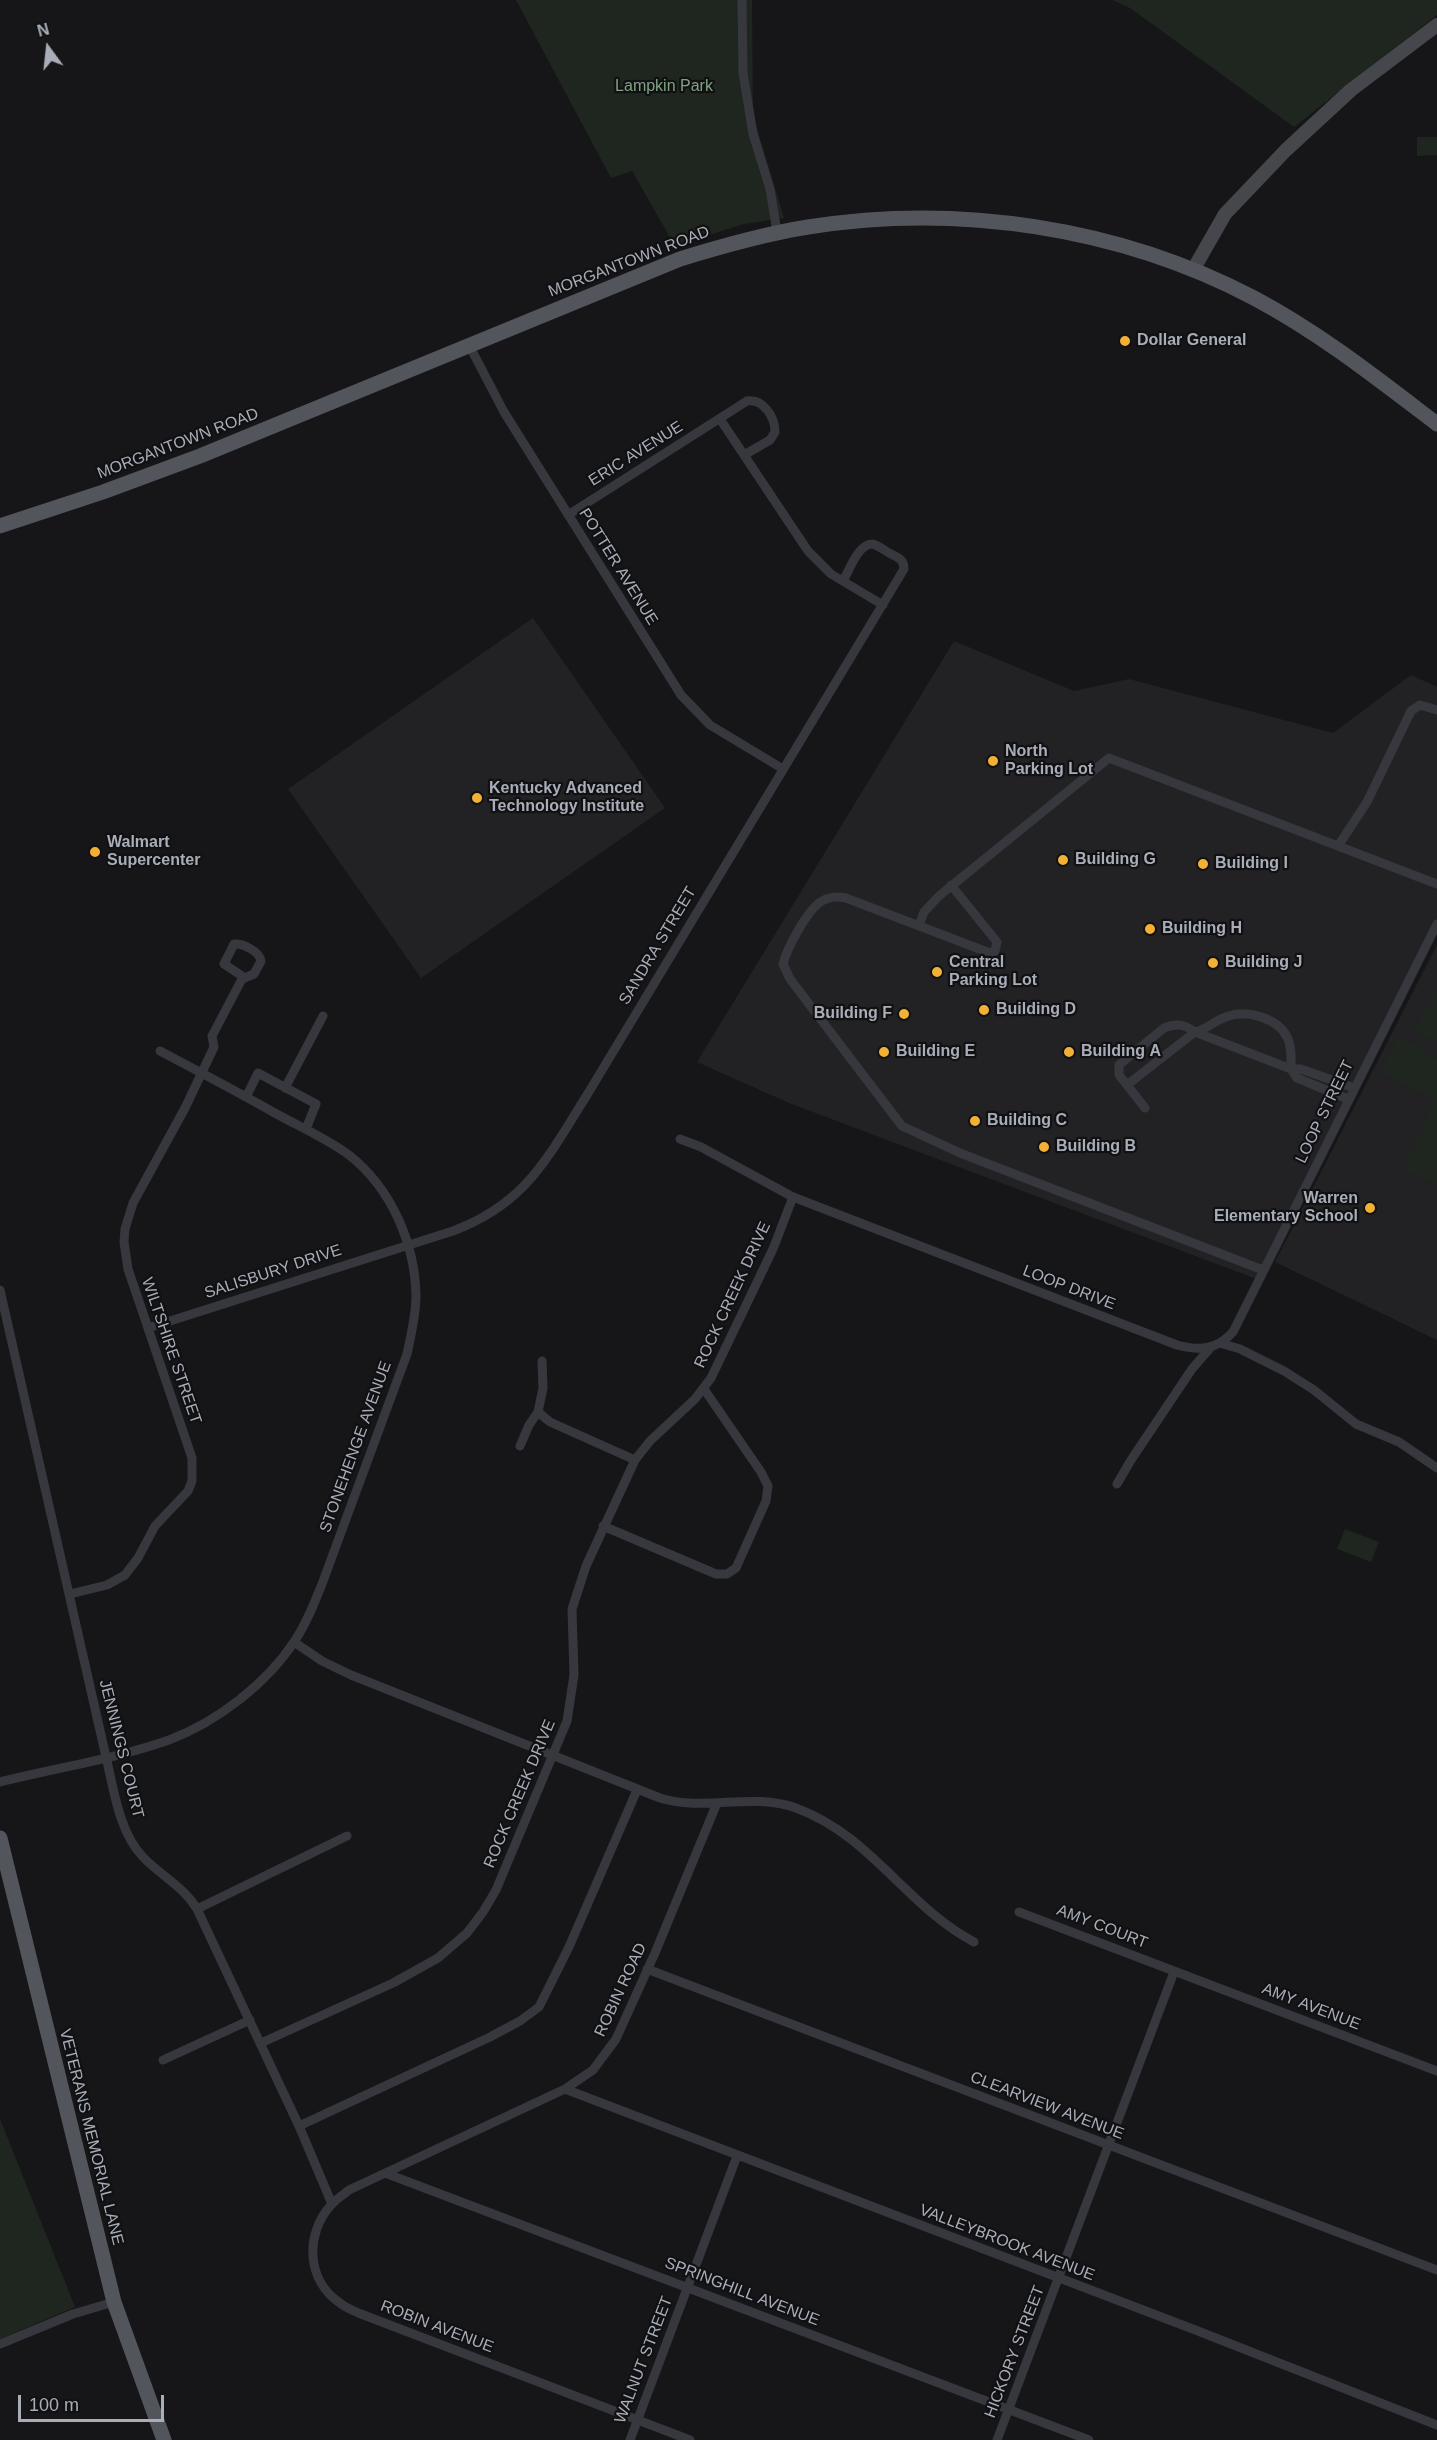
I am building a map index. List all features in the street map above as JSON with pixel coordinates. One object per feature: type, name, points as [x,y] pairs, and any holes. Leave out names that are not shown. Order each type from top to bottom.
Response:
[{"type":"main road","name":"MORGANTOWN ROAD","points":[[0,526],[104,492],[200,456],[673,262],[735,242],[777,232],[888,218],[970,219],[1068,233],[1145,253],[1193,270],[1251,297],[1309,330],[1437,424]]},
{"type":"main road","name":"VETERANS MEMORIAL LANE","points":[[0,1838],[114,2302],[164,2440]]},
{"type":"street","points":[[742,0],[743,73],[746,93],[753,134],[770,189],[777,232]]},
{"type":"street","points":[[1193,270],[1225,214],[1286,150],[1351,90],[1437,25]]},
{"type":"street","name":"POTTER AVENUE","points":[[470,345],[504,412],[567,515],[690,706],[710,725],[783,769]]},
{"type":"street","name":"ERIC AVENUE","points":[[567,515],[747,401],[759,401],[764,405],[776,426],[774,437],[744,455]]},
{"type":"street","points":[[720,419],[819,564],[883,605]]},
{"type":"street","name":"SANDRA STREET","points":[[408,1244],[453,1231],[487,1216],[511,1200],[533,1178],[587,1095],[904,570],[902,560],[875,544],[869,544],[860,552],[843,581]]},
{"type":"street","points":[[1338,846],[1369,799],[1411,711],[1420,705],[1437,710]]},
{"type":"street","points":[[919,925],[930,904],[951,885],[1109,758],[1437,884]]},
{"type":"street","points":[[951,885],[997,942],[995,951],[990,953],[845,897],[830,898],[820,902],[812,910],[790,946],[783,964],[790,979],[902,1126],[960,1154],[1263,1270]]},
{"type":"street","name":"LOOP STREET","points":[[1117,1484],[1192,1369],[1233,1332],[1437,924]]},
{"type":"street","name":"WILTSHIRE STREET","points":[[70,1594],[107,1585],[125,1575],[138,1558],[155,1526],[181,1501],[192,1481],[192,1458],[128,1269],[124,1242],[125,1229],[133,1203],[185,1108],[214,1047],[212,1036],[245,978]]},
{"type":"street","points":[[1127,1085],[1195,1032],[1206,1029],[1226,1016],[1249,1014],[1274,1024],[1287,1037],[1291,1070],[1297,1078],[1348,1099]]},
{"type":"street","points":[[285,1088],[323,1016]]},
{"type":"street","points":[[1214,1023],[1212,1030],[1216,1040]]},
{"type":"street","points":[[1145,1108],[1119,1075],[1118,1070],[1124,1059],[1164,1028],[1180,1024],[1291,1070],[1301,1069],[1354,1088]]},
{"type":"street","name":"STONEHENGE AVENUE","points":[[0,1782],[171,1739],[201,1725],[228,1708],[275,1666],[294,1642],[310,1613],[407,1354],[416,1296],[408,1244],[392,1207],[369,1175],[350,1156],[160,1051]]},
{"type":"street","points":[[246,1097],[258,1073],[316,1104],[306,1130]]},
{"type":"street","name":"LOOP DRIVE","points":[[680,1139],[701,1147],[793,1197],[1177,1345],[1195,1349],[1216,1345],[1240,1349],[1284,1371],[1314,1390],[1356,1424],[1399,1442],[1437,1468]]},
{"type":"street","name":"ROCK CREEK DRIVE","points":[[261,2043],[416,1972],[458,1942],[483,1912],[496,1890],[567,1721],[572,1700],[573,1610],[579,1584],[603,1526],[635,1460],[650,1441],[704,1389],[718,1366],[757,1284],[793,1197]]},
{"type":"street","name":"SALISBURY DRIVE","points":[[148,1328],[408,1244]]},
{"type":"street","name":"JENNINGS COURT","points":[[0,1290],[123,1823],[134,1846],[151,1865],[179,1886],[197,1909],[299,2126],[332,2204]]},
{"type":"street","points":[[520,1446],[529,1425],[538,1412],[543,1388],[542,1361]]},
{"type":"street","points":[[603,1526],[716,1574],[727,1574],[736,1568],[766,1502],[768,1486],[761,1472],[704,1389]]},
{"type":"street","points":[[538,1412],[550,1422],[635,1460]]},
{"type":"street","points":[[294,1642],[340,1670],[637,1790],[682,1804],[748,1801],[801,1810],[832,1825],[870,1853],[930,1913],[974,1942]]},
{"type":"street","points":[[299,2126],[488,2038],[520,2021],[539,2007],[569,1947],[637,1790]]},
{"type":"street","name":"ROBIN ROAD","points":[[385,2173],[565,2090],[588,2074],[609,2050],[647,1969],[717,1803]]},
{"type":"street","points":[[197,1909],[347,1836]]},
{"type":"street","name":"AMY COURT","points":[[1019,1912],[1174,1972]]},
{"type":"street","name":"CLEARVIEW AVENUE","points":[[647,1969],[1437,2270]]},
{"type":"street","name":"AMY AVENUE","points":[[1174,1972],[1437,2071]]},
{"type":"street","name":"HICKORY STREET","points":[[996,2440],[1174,1972]]},
{"type":"street","points":[[163,2060],[250,2020]]},
{"type":"street","name":"VALLEYBROOK AVENUE","points":[[565,2090],[1437,2425]]},
{"type":"street","name":"WALNUT STREET","points":[[630,2440],[737,2156]]},
{"type":"street","name":"ROBIN AVENUE","points":[[385,2173],[349,2190],[332,2204],[316,2227],[312,2248],[314,2270],[324,2289],[340,2303],[372,2318],[690,2440]]},
{"type":"street","name":"SPRINGHILL AVENUE","points":[[385,2173],[1089,2440]]},
{"type":"street","points":[[0,2344],[73,2314],[114,2302]]},
{"type":"shaded area","name":"Kentucky Advanced Technology Institute","points":[[533,618],[665,808],[421,978],[288,789]]},
{"type":"shaded area","points":[[954,641],[1074,691],[1129,679],[1333,733],[1411,675],[1437,687],[1437,922],[1259,1280],[789,1103],[697,1062]]},
{"type":"shaded area","name":"Warren Elementary School","points":[[1437,945],[1437,1340],[1275,1262]]},
{"type":"green space","name":"Lampkin Park","points":[[516,0],[752,0],[753,115],[784,218],[744,224],[681,244],[672,241],[632,171],[611,178]]},
{"type":"green space","points":[[1112,0],[1437,0],[1437,15],[1294,127],[1130,8]]},
{"type":"green space","points":[[1417,137],[1437,137],[1437,155],[1417,156]]},
{"type":"green space","points":[[1437,990],[1437,1043],[1414,1030]]},
{"type":"green space","points":[[1398,1036],[1437,1059],[1437,1185],[1403,1169],[1435,1100],[1380,1072]]},
{"type":"green space","points":[[1345,1529],[1379,1542],[1371,1562],[1337,1549]]},
{"type":"green space","points":[[0,2119],[75,2307],[0,2339]]},
{"type":"place","name":"Dollar General","points":[[1125,341]]},
{"type":"place","name":"North Parking Lot","points":[[993,761]]},
{"type":"place","name":"Kentucky Advanced Technology Institute","points":[[477,798]]},
{"type":"place","name":"Walmart Supercenter","points":[[95,852]]},
{"type":"place","name":"Building G","points":[[1063,860]]},
{"type":"place","name":"Building I","points":[[1203,864]]},
{"type":"place","name":"Building H","points":[[1150,929]]},
{"type":"place","name":"Building J","points":[[1213,963]]},
{"type":"place","name":"Central Parking Lot","points":[[937,972]]},
{"type":"place","name":"Building D","points":[[984,1010]]},
{"type":"place","name":"Building F","points":[[904,1014]]},
{"type":"place","name":"Building E","points":[[884,1052]]},
{"type":"place","name":"Building A","points":[[1069,1052]]},
{"type":"place","name":"Building C","points":[[975,1121]]},
{"type":"place","name":"Building B","points":[[1044,1147]]},
{"type":"place","name":"Warren Elementary School","points":[[1370,1208]]}]
